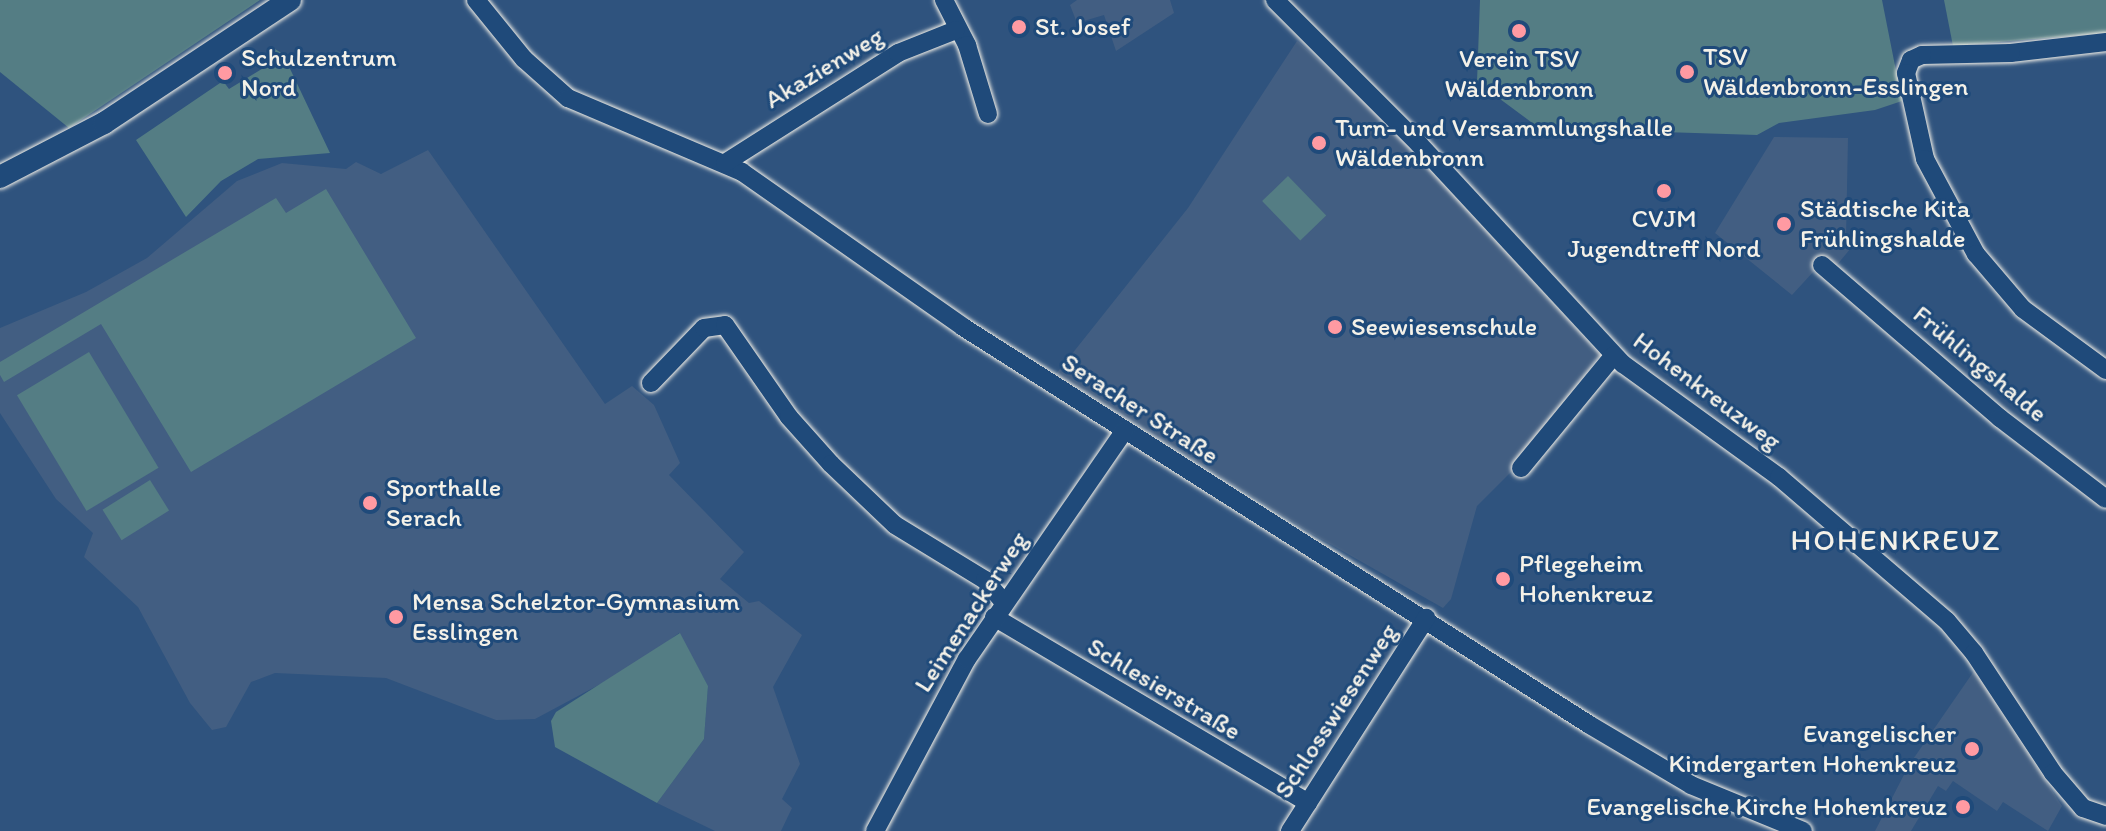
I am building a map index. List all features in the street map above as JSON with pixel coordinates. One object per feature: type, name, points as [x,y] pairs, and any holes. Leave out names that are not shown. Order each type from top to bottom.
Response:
[{"type":"street","points":[[0,177],[81,137],[290,0]]},
{"type":"street","name":"Seracher Straße","points":[[476,0],[524,59],[568,98],[604,117],[725,163],[942,313],[1678,778],[1803,831]]},
{"type":"street","points":[[944,0],[956,30],[967,45],[988,114]]},
{"type":"street","name":"Hohenkreuzweg","points":[[1275,0],[1419,144],[1614,355],[1788,485],[1937,611],[1974,653],[2053,773],[2083,808],[2106,816]]},
{"type":"street","name":"Akazienweg","points":[[725,163],[898,53],[956,30]]},
{"type":"street","points":[[2106,42],[1997,54],[1925,54],[1908,64],[1910,104],[1920,146],[1961,233],[2023,309],[2106,370]]},
{"type":"street","name":"Frühlingshalde","points":[[1822,265],[2000,418],[2106,499]]},
{"type":"street","name":"Schlesierstraße","points":[[651,383],[704,328],[715,323],[730,329],[802,432],[886,517],[985,580],[999,610],[1308,803]]},
{"type":"street","points":[[1521,468],[1614,355]]},
{"type":"street","name":"Leimenackerweg","points":[[875,831],[999,610],[1125,430]]},
{"type":"street","name":"Schlosswiesenweg","points":[[1290,831],[1426,618]]},
{"type":"shaded area","points":[[1077,0],[1170,0],[1174,13],[1116,51],[1104,15],[1077,23],[1070,5]]},
{"type":"shaded area","name":"Seewiesenschule","points":[[1297,41],[1399,133],[1600,355],[1515,468],[1477,506],[1451,599],[1443,608],[1309,532],[1056,374],[1188,208]]},
{"type":"shaded area","name":"Städtische Kita Frühlingshalde","points":[[1774,137],[1848,138],[1846,239],[1851,248],[1836,266],[1826,258],[1792,295],[1715,233]]},
{"type":"shaded area","points":[[428,150],[605,404],[632,386],[654,405],[680,463],[669,475],[744,552],[720,579],[749,603],[759,601],[802,635],[773,687],[800,764],[782,799],[792,808],[781,831],[715,831],[657,803],[704,739],[708,686],[679,633],[636,665],[535,719],[496,720],[386,678],[275,673],[251,682],[226,727],[212,730],[190,703],[138,607],[84,557],[93,533],[56,499],[0,413],[0,328],[86,292],[147,258],[237,181],[282,163],[346,169],[356,162],[381,174]]},
{"type":"shaded area","name":"Evangelischer Kindergarten Hohenkreuz","points":[[1974,671],[2062,806],[2048,831],[2003,802],[1997,811],[1953,781],[1946,791],[1938,786],[1911,831],[1875,831],[1909,765]]},
{"type":"green space","points":[[0,0],[260,0],[69,128],[0,72]]},
{"type":"green space","name":"TSV Wäldenbronn-Esslingen","points":[[1480,0],[1882,0],[1902,101],[1875,110],[1779,123],[1757,135],[1539,128],[1477,82]]},
{"type":"green space","points":[[1944,0],[2106,0],[2106,33],[1953,46]]},
{"type":"green space","points":[[275,49],[283,54],[330,153],[258,159],[221,181],[186,217],[136,140],[223,81],[229,89],[265,67],[264,55]]},
{"type":"green space","points":[[1288,176],[1326,216],[1300,241],[1262,201]]},
{"type":"green space","points":[[326,189],[416,338],[191,472],[101,324],[4,382],[0,375],[0,362],[276,198],[286,213]]},
{"type":"green space","points":[[89,352],[159,468],[87,511],[17,395]]},
{"type":"green space","points":[[150,480],[169,511],[122,540],[103,510]]},
{"type":"green space","points":[[680,633],[708,686],[704,739],[657,803],[555,747],[551,721],[556,712]]},
{"type":"place","name":"St. Josef","points":[[1019,27]]},
{"type":"place","name":"Verein TSV Wäldenbronn","points":[[1519,31]]},
{"type":"place","name":"TSV Wäldenbronn-Esslingen","points":[[1687,72]]},
{"type":"place","name":"Schulzentrum Nord","points":[[225,73]]},
{"type":"place","name":"Turn- und Versammlungshalle Wäldenbronn","points":[[1319,143]]},
{"type":"place","name":"CVJM Jugendtreff Nord","points":[[1664,191]]},
{"type":"place","name":"Städtische Kita Frühlingshalde","points":[[1784,224]]},
{"type":"place","name":"Seewiesenschule","points":[[1335,327]]},
{"type":"place","name":"Sporthalle Serach","points":[[370,503]]},
{"type":"place","name":"Pflegeheim Hohenkreuz","points":[[1503,579]]},
{"type":"place","name":"Mensa Schelztor-Gymnasium Esslingen","points":[[396,617]]},
{"type":"place","name":"Evangelischer Kindergarten Hohenkreuz","points":[[1972,749]]},
{"type":"place","name":"Evangelische Kirche Hohenkreuz","points":[[1963,807]]},
{"type":"district","name":"HOHENKREUZ","points":[[1896,540]]}]
